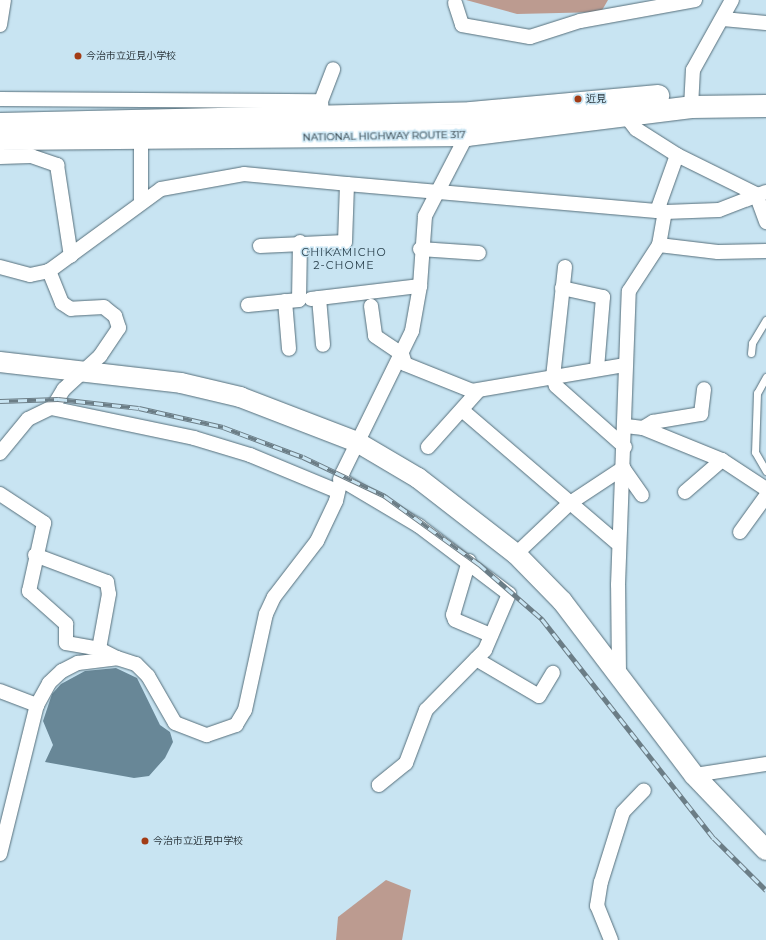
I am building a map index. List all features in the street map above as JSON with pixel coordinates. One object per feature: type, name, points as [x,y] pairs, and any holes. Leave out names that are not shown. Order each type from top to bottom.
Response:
[{"type":"highway","name":"NATIONAL HIGHWAY ROUTE 317","points":[[0,139],[467,135],[626,108],[766,93]]},
{"type":"highway","name":"NATIONAL HIGHWAY ROUTE 317","points":[[690,100],[766,106]]},
{"type":"highway","name":"NATIONAL HIGHWAY ROUTE 317","points":[[0,124],[321,108],[471,113],[626,108]]},
{"type":"street","points":[[0,25],[4,0]]},
{"type":"street","points":[[455,4],[462,25],[530,37],[580,21],[695,0]]},
{"type":"street","points":[[690,100],[693,70],[732,0]]},
{"type":"street","points":[[722,19],[766,23]]},
{"type":"street","points":[[0,99],[321,108],[333,69]]},
{"type":"street","points":[[0,104],[25,100]]},
{"type":"street","points":[[626,108],[636,129],[677,155],[761,193]]},
{"type":"street","points":[[0,494],[44,523],[35,555],[29,591],[66,624],[66,643],[99,649],[117,658],[136,664],[148,676],[175,723],[207,735],[236,725],[245,710],[266,614],[274,597],[317,541],[336,501],[338,485],[357,442],[402,354],[412,331],[420,286],[420,249],[425,216],[436,190],[467,135]]},
{"type":"street","points":[[141,203],[142,137]]},
{"type":"street","points":[[619,674],[618,585],[626,426],[624,365],[629,291],[659,245],[661,212],[677,155]]},
{"type":"street","points":[[0,157],[31,156],[57,165],[71,256]]},
{"type":"street","points":[[0,268],[30,275],[49,271],[161,189],[244,174],[347,184],[436,190],[661,212],[719,210],[761,193]]},
{"type":"street","points":[[260,246],[300,242],[345,242],[347,184]]},
{"type":"street","points":[[761,193],[766,222]]},
{"type":"street","points":[[289,349],[292,300],[300,242]]},
{"type":"street","points":[[659,245],[718,252],[766,251]]},
{"type":"street","points":[[420,249],[479,253]]},
{"type":"street","points":[[565,267],[553,377],[556,386],[625,447]]},
{"type":"street","points":[[0,453],[28,419],[51,408],[83,372],[100,356],[119,328],[116,316],[104,307],[71,309],[62,303],[49,271]]},
{"type":"street","points":[[248,305],[420,286]]},
{"type":"street","points":[[562,288],[603,297],[596,369]]},
{"type":"street","points":[[319,298],[323,346]]},
{"type":"street","points":[[371,306],[375,336],[402,354],[405,364],[444,382],[479,390],[624,365]]},
{"type":"street","points":[[0,362],[181,383],[240,397],[357,442],[418,478],[516,554],[562,602],[619,674],[694,775],[766,850]]},
{"type":"street","points":[[643,428],[654,422],[701,414],[704,389]]},
{"type":"street","points":[[428,447],[479,390]]},
{"type":"street","points":[[51,408],[194,438],[250,455],[338,485],[419,526],[469,561],[509,594],[485,650],[426,710],[406,763],[379,785]]},
{"type":"street","points":[[462,410],[616,542]]},
{"type":"street","points":[[626,426],[643,428],[722,460],[766,489]]},
{"type":"street","points":[[685,492],[722,460]]},
{"type":"street","points":[[516,554],[570,503],[624,468]]},
{"type":"street","points":[[624,468],[642,495]]},
{"type":"street","points":[[740,532],[766,496]]},
{"type":"street","points":[[35,555],[107,582],[109,594],[99,649]]},
{"type":"street","points":[[469,561],[453,615],[455,620],[491,635]]},
{"type":"street","points":[[0,854],[37,705],[49,683],[62,671],[78,663],[117,658]]},
{"type":"street","points":[[476,659],[539,696],[553,673]]},
{"type":"street","points":[[0,691],[37,705]]},
{"type":"street","points":[[694,775],[766,764]]},
{"type":"street","points":[[611,940],[597,906],[601,882],[623,812],[644,790]]},
{"type":"lane","points":[[751,353],[752,343],[766,320]]},
{"type":"lane","points":[[766,377],[757,393],[755,452],[766,471]]},
{"type":"shaded area","points":[[466,0],[608,0],[601,12],[517,14]]},
{"type":"shaded area","points":[[386,880],[411,890],[402,940],[336,940],[338,917]]},
{"type":"water","points":[[116,668],[137,678],[160,725],[170,732],[173,742],[165,758],[149,776],[134,778],[45,762],[53,745],[43,721],[52,694],[61,684],[85,671]]},
{"type":"railway","points":[[0,401],[58,399],[139,408],[223,427],[303,457],[385,496],[479,564],[542,619],[714,838],[766,890]]},
{"type":"place","name":"今治市立近見小学校","points":[[78,56]]},
{"type":"place","name":"近見","points":[[578,99]]},
{"type":"place","name":"今治市立近見中学校","points":[[145,841]]},
{"type":"district","name":"CHIKAMICHO 2-CHOME","points":[[344,259]]}]
